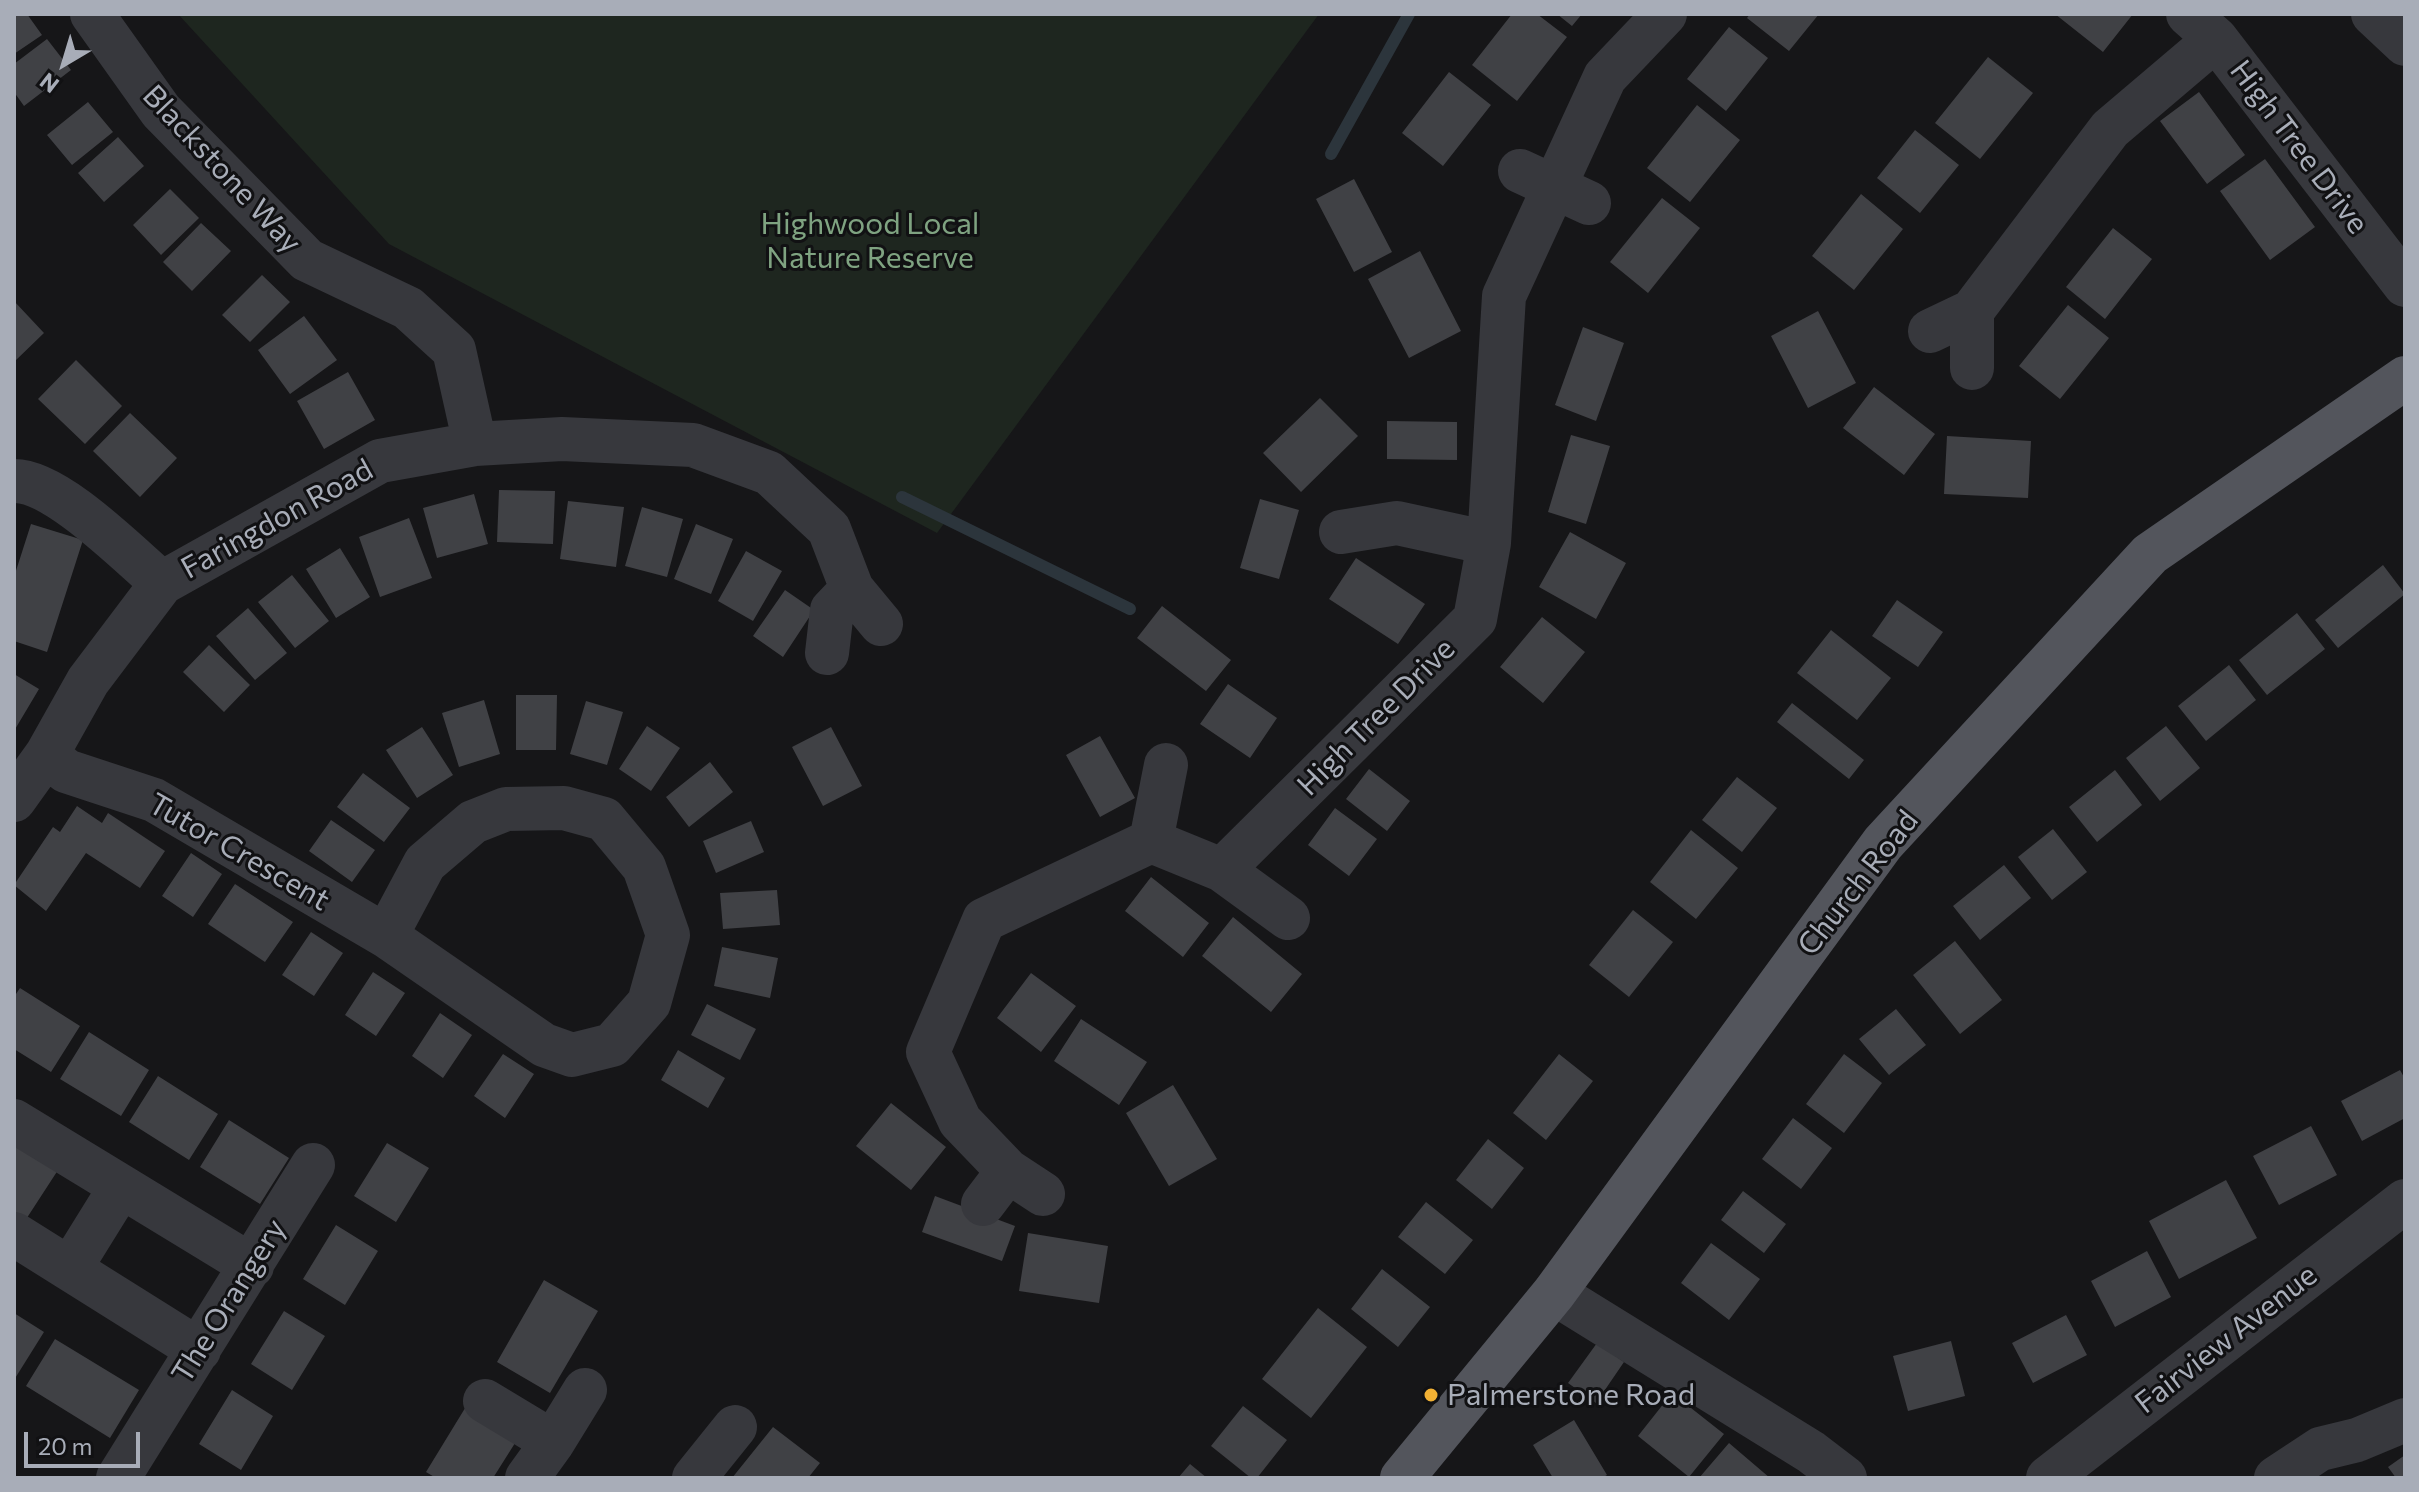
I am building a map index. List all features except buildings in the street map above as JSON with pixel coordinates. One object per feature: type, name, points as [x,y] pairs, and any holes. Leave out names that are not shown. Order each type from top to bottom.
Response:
[{"type":"main road","name":"Church Road","points":[[1402,1478],[1554,1293],[1883,843],[2150,554],[2405,378]]},
{"type":"street","name":"Blackstone Way","points":[[92,14],[161,111],[307,260],[408,308],[454,350],[475,444]]},
{"type":"street","name":"High Tree Drive","points":[[1222,870],[1475,619],[1489,543],[1504,296],[1605,77],[1665,14]]},
{"type":"street","points":[[2373,14],[2405,44]]},
{"type":"street","name":"High Tree Drive","points":[[2202,26],[2405,285]]},
{"type":"street","points":[[1930,331],[1972,311],[2110,129],[2202,26]]},
{"type":"street","points":[[1972,311],[1972,368]]},
{"type":"street","name":"Faringdon Road","points":[[14,800],[47,754],[88,681],[162,583],[380,461],[475,444],[562,439],[693,445],[769,473],[829,529],[852,589],[881,624]]},
{"type":"street","name":"Faringdon Road","points":[[19,471],[80,512],[162,583]]},
{"type":"street","points":[[1341,532],[1397,523],[1489,543]]},
{"type":"street","points":[[827,653],[832,610],[852,589]]},
{"type":"street","name":"Tutor Crescent","points":[[47,754],[66,771],[154,800],[386,936],[531,1036],[572,1055],[612,1045],[649,1003],[668,935],[644,867],[604,819],[564,808],[506,809],[473,822],[425,863],[386,936]]},
{"type":"street","points":[[1151,841],[1166,765]]},
{"type":"street","points":[[1011,1190],[960,1121],[928,1052],[984,920],[1151,841],[1222,870],[1288,918]]},
{"type":"street","points":[[14,1121],[252,1266]]},
{"type":"street","name":"The Orangery","points":[[118,1478],[313,1165]]},
{"type":"street","points":[[71,1267],[120,1188]]},
{"type":"street","name":"Fairview Avenue","points":[[2048,1478],[2405,1201]]},
{"type":"street","points":[[14,1234],[199,1350]]},
{"type":"street","points":[[1554,1293],[1811,1452],[1845,1478]]},
{"type":"street","points":[[527,1478],[585,1390]]},
{"type":"street","points":[[485,1401],[553,1442]]},
{"type":"street","points":[[2276,1478],[2320,1449],[2357,1440],[2405,1420]]},
{"type":"street","points":[[694,1478],[735,1427]]},
{"type":"green space","name":"Highwood Local Nature Reserve","points":[[178,14],[1319,14],[937,533],[389,244]]},
{"type":"waterway","points":[[1331,154],[1409,14]]},
{"type":"waterway","points":[[902,497],[1130,609]]},
{"type":"place","name":"Palmerstone Road","points":[[1431,1395]]}]
